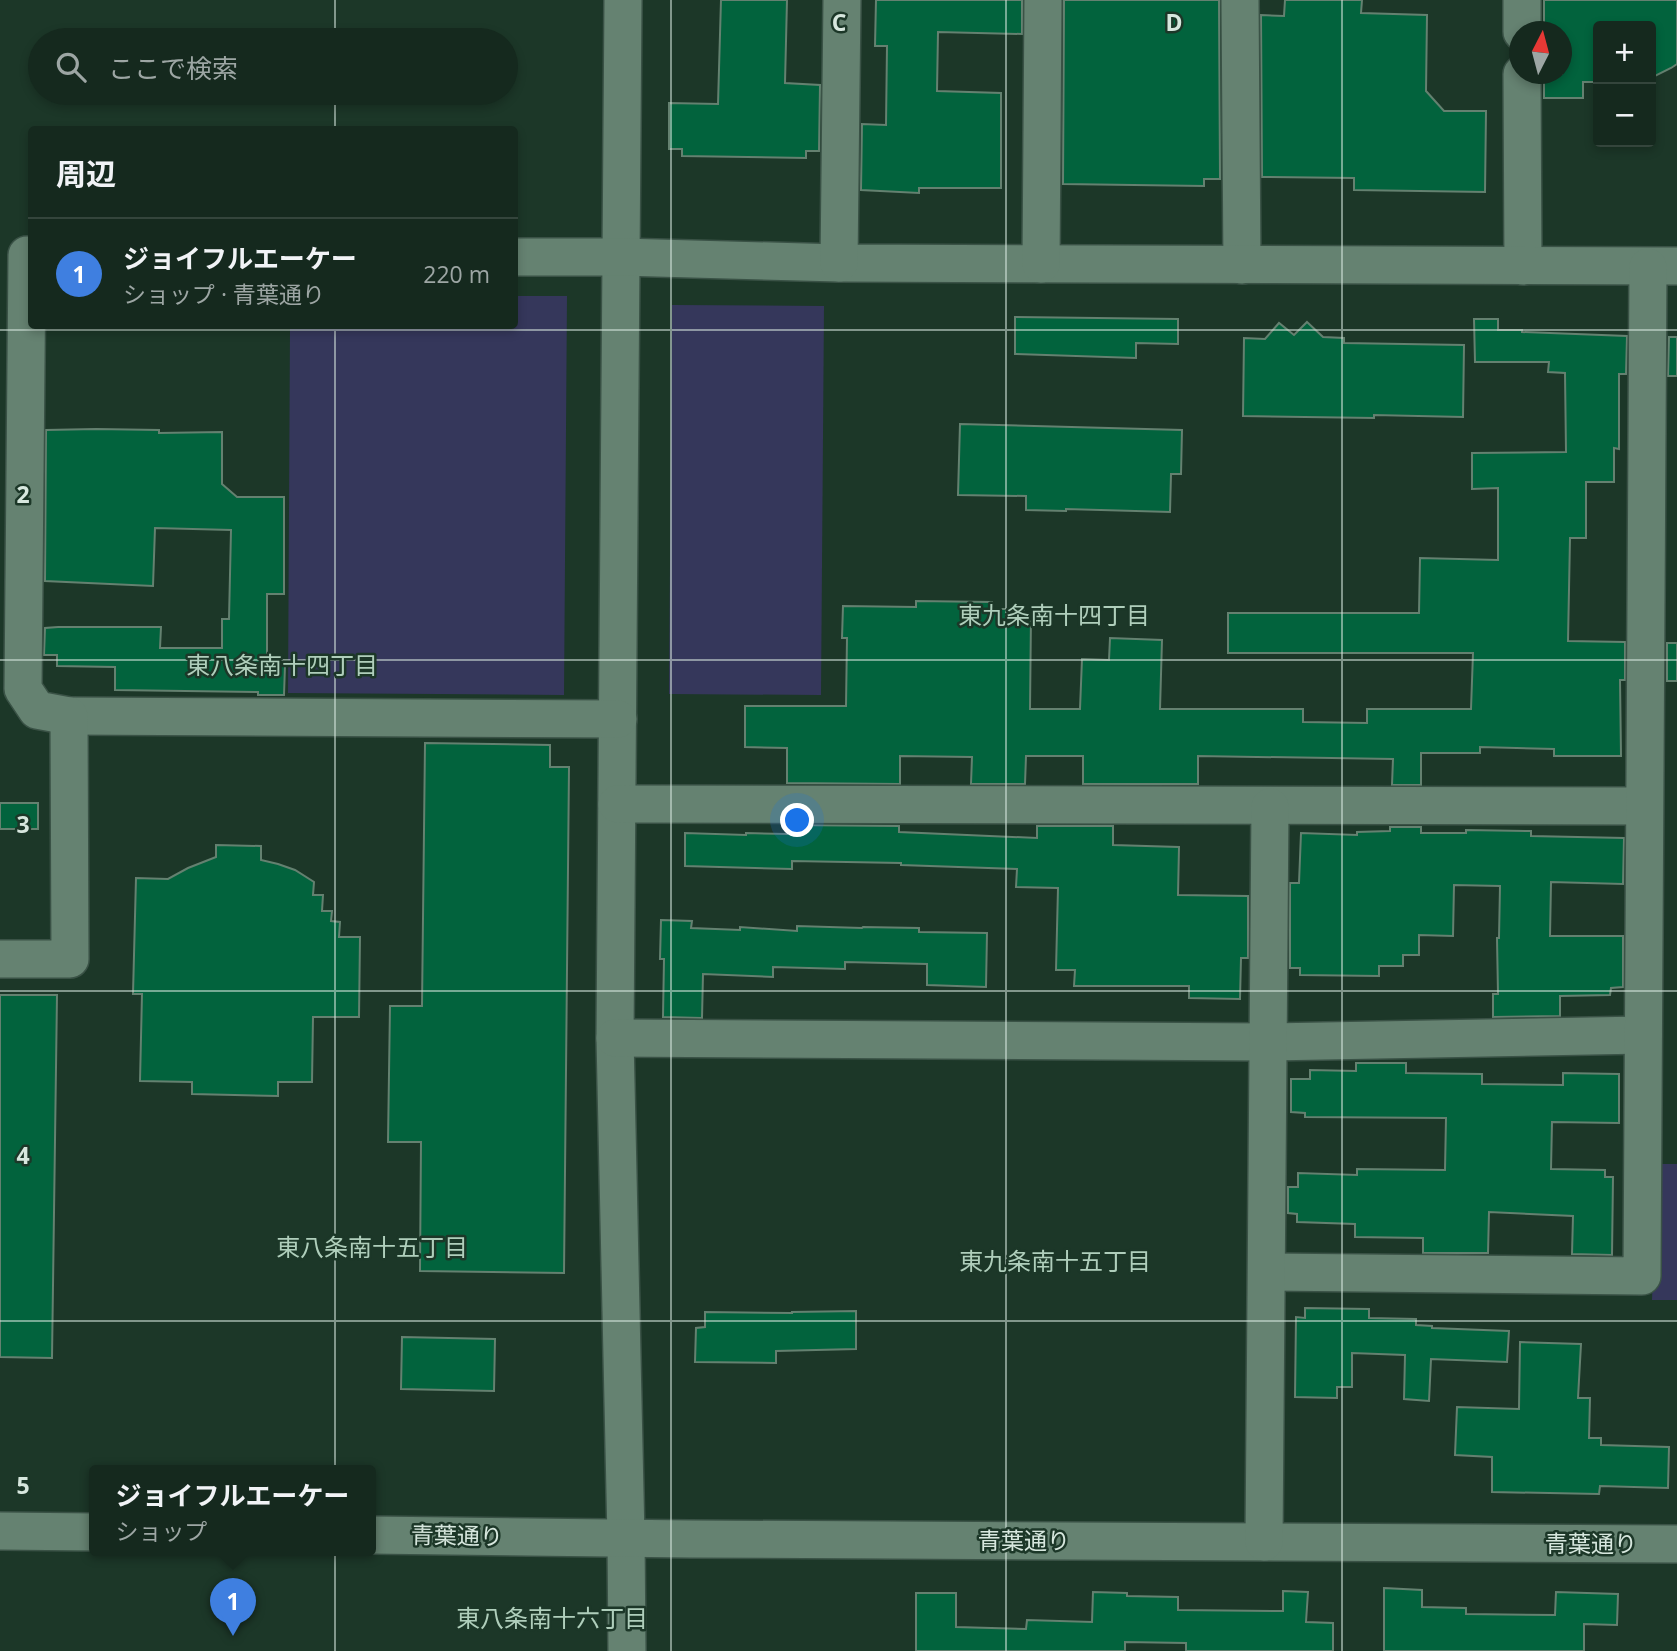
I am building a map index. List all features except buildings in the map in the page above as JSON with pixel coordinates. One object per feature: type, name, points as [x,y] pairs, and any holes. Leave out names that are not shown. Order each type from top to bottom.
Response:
[{"type":"street","points":[[623,0],[615,1038],[627,1651]]},
{"type":"street","points":[[839,263],[842,0]]},
{"type":"street","points":[[1041,264],[1043,0]]},
{"type":"street","points":[[1240,0],[1242,265]]},
{"type":"street","points":[[1522,0],[1522,21]]},
{"type":"street","points":[[1522,84],[1523,266]]},
{"type":"street","points":[[19,255],[23,689],[37,710],[68,716],[618,719]]},
{"type":"street","points":[[518,257],[839,263],[1662,266],[1643,806],[1642,1276],[1267,1272]]},
{"type":"street","points":[[0,959],[70,959],[68,716]]},
{"type":"street","points":[[617,804],[1643,806]]},
{"type":"street","points":[[1264,1542],[1270,807]]},
{"type":"street","points":[[615,1038],[1269,1042],[1643,1035]]},
{"type":"street","points":[[0,1531],[89,1532]]},
{"type":"street","name":"青葉通り","points":[[376,1535],[1677,1544]]},
{"type":"shaded area","points":[[518,296],[567,296],[564,695],[288,693],[290,329],[518,329]]},
{"type":"shaded area","points":[[672,305],[824,306],[821,695],[669,694]]},
{"type":"shaded area","points":[[1657,1164],[1677,1164],[1677,1300],[1652,1300]]},
{"type":"place","name":"ジョイフルエーケー","points":[[233,1636]]},
{"type":"district","name":"東九条南十四丁目","points":[[1054,616]]},
{"type":"district","name":"東八条南十四丁目","points":[[282,666]]},
{"type":"district","name":"東八条南十五丁目","points":[[372,1248]]},
{"type":"district","name":"東九条南十五丁目","points":[[1055,1262]]},
{"type":"district","name":"東八条南十六丁目","points":[[552,1619]]}]
